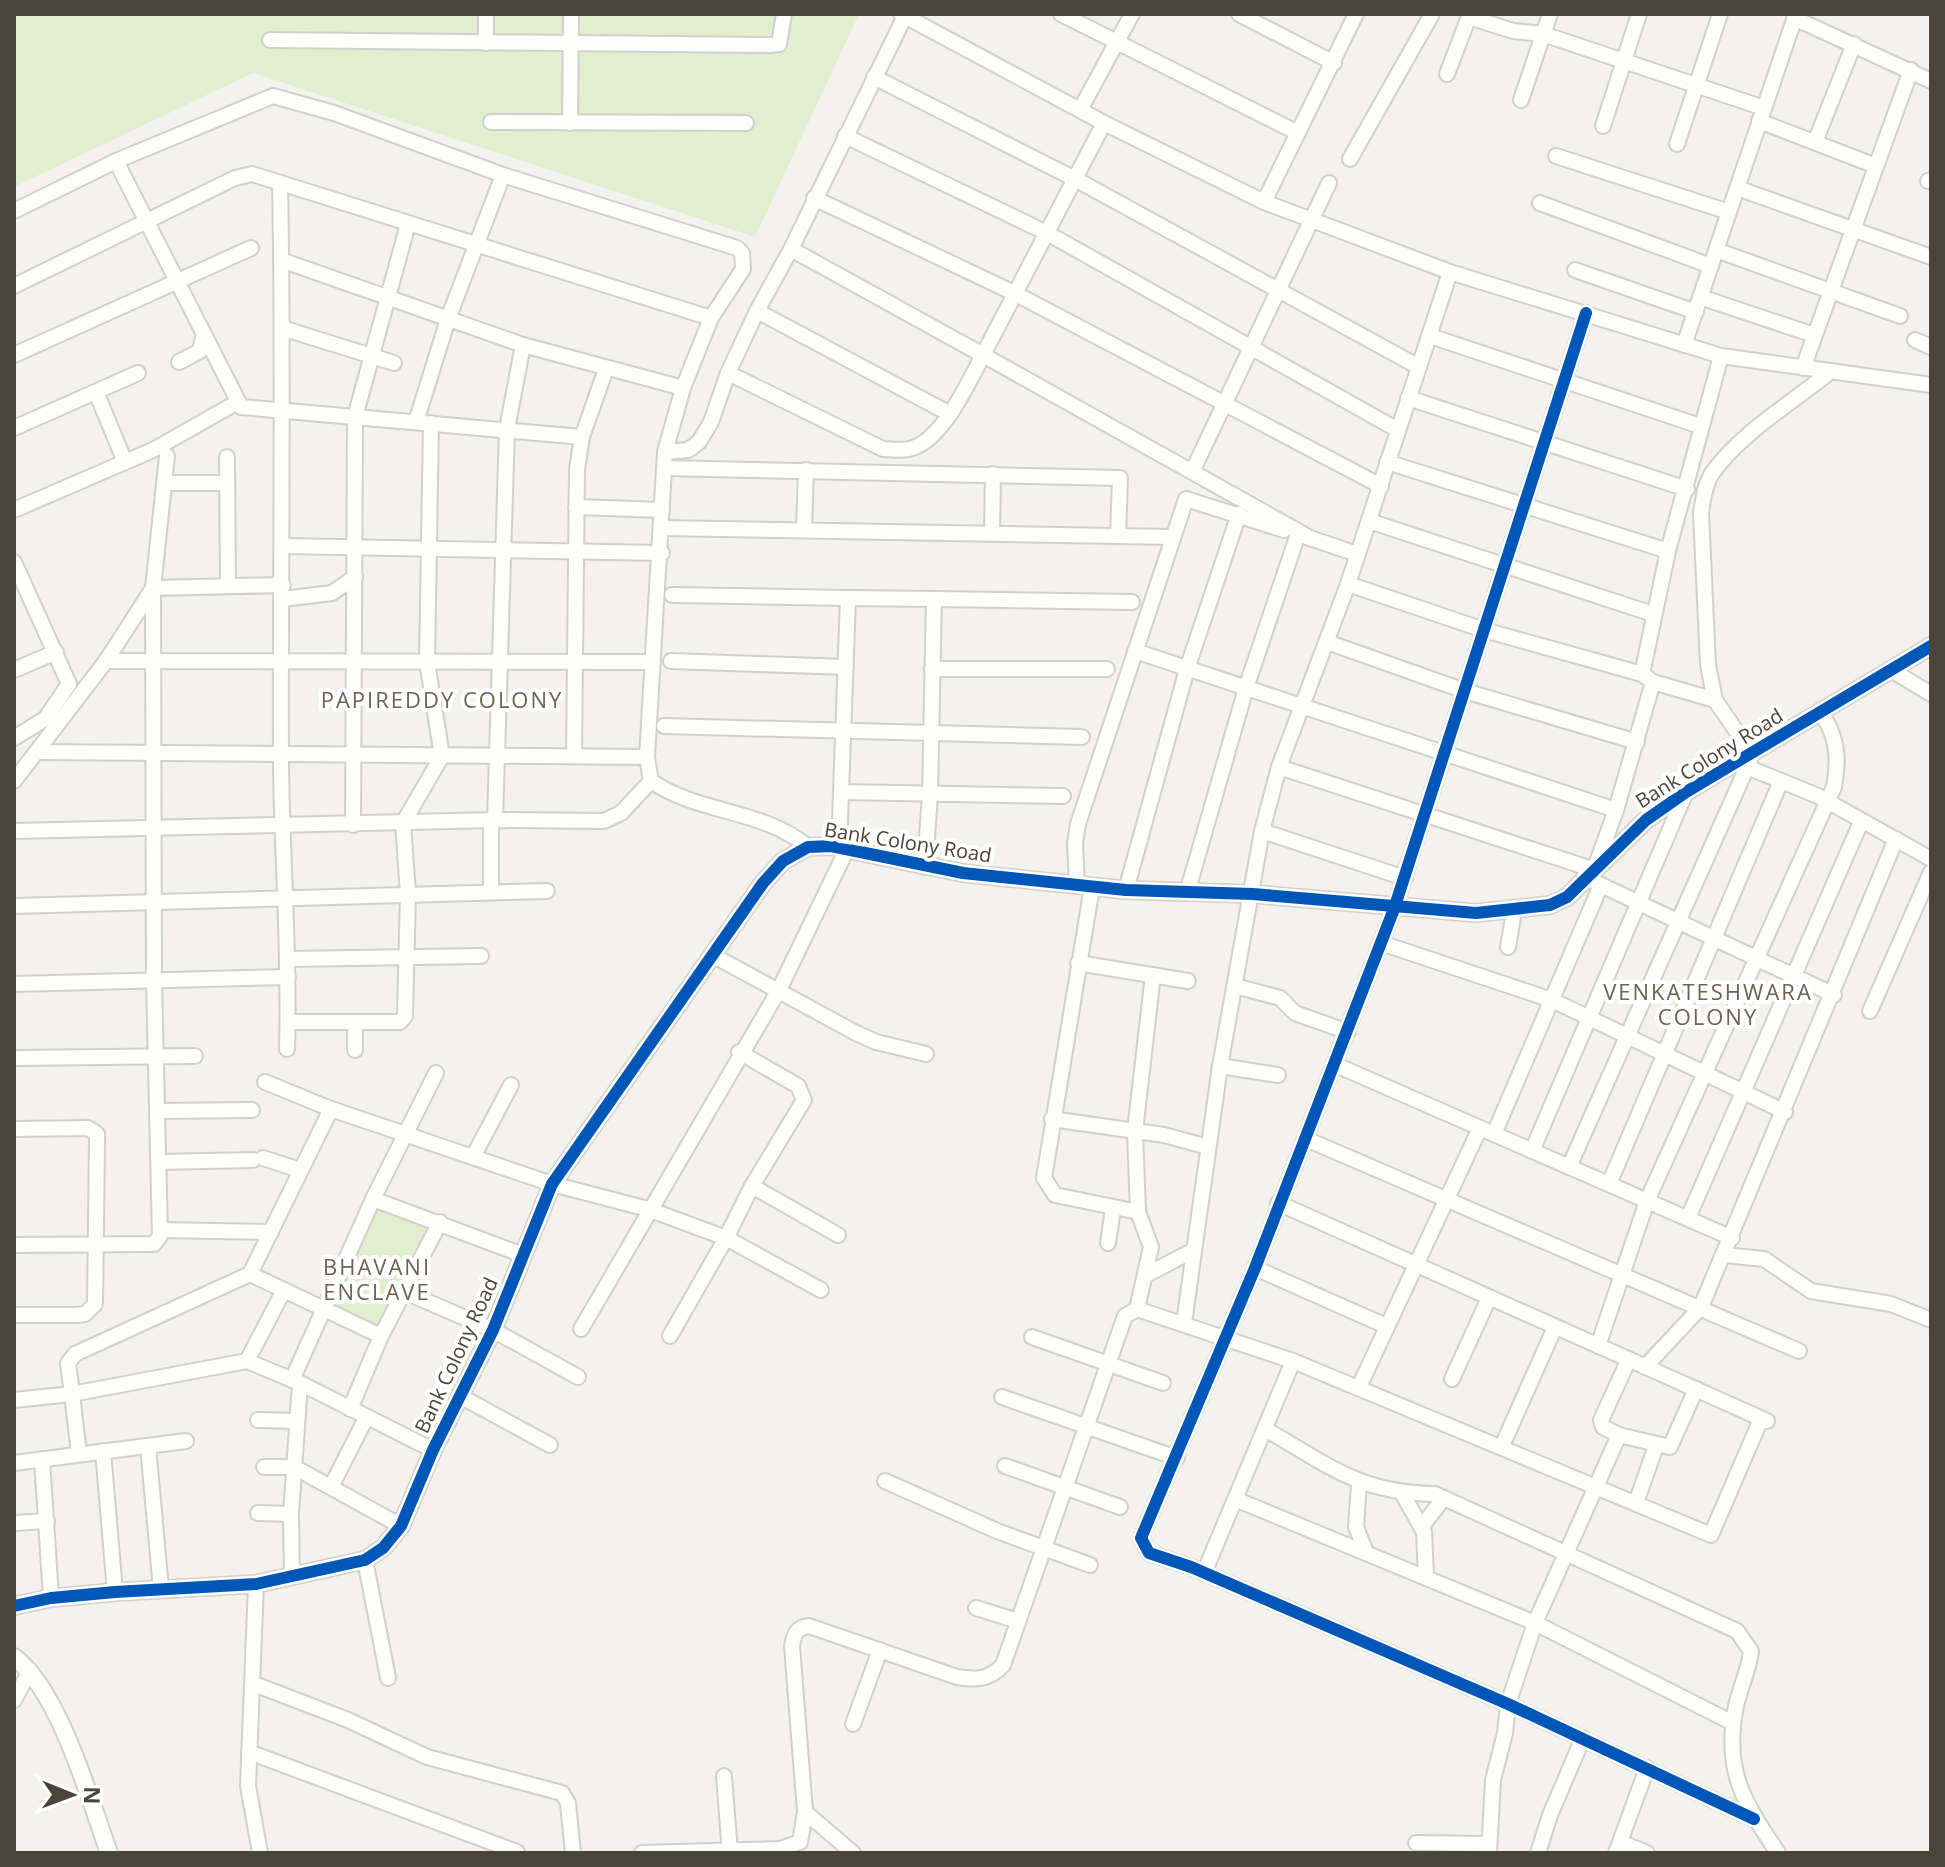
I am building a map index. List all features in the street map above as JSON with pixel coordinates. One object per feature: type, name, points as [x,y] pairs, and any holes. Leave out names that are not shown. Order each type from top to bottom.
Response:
[{"type":"street","points":[[486,14],[486,43]]},
{"type":"street","points":[[570,123],[571,14]]},
{"type":"street","points":[[270,40],[779,44],[784,14]]},
{"type":"street","points":[[1061,14],[1298,133]]},
{"type":"street","points":[[1080,110],[1132,14]]},
{"type":"street","points":[[1239,14],[1334,63]]},
{"type":"street","points":[[1264,202],[1356,14]]},
{"type":"street","points":[[1350,159],[1432,14]]},
{"type":"street","points":[[1521,100],[1550,14]]},
{"type":"street","points":[[1603,126],[1639,14]]},
{"type":"street","points":[[1677,144],[1720,14]]},
{"type":"street","points":[[665,452],[688,450],[699,442],[711,422],[728,373],[757,311],[791,249],[904,15],[1104,123],[1264,202],[1450,272],[1721,356],[1931,385]]},
{"type":"street","points":[[1447,74],[1469,15],[1513,31],[1543,34],[1699,85],[1815,142],[1876,166]]},
{"type":"street","points":[[1684,345],[1795,16],[1911,70],[1929,75]]},
{"type":"street","points":[[1815,142],[1854,44]]},
{"type":"street","points":[[1803,368],[1911,70]]},
{"type":"street","points":[[874,77],[1075,179],[1419,367]]},
{"type":"street","points":[[14,211],[116,161],[273,96],[334,113],[503,175],[731,244],[742,253],[743,269],[711,318],[683,388],[665,452],[662,553],[647,757],[651,781],[672,795],[789,831],[808,847]]},
{"type":"street","points":[[491,122],[746,123]]},
{"type":"street","points":[[728,373],[883,449],[908,449],[926,442],[950,414],[983,355],[1104,123]]},
{"type":"street","points":[[845,136],[1047,233],[1398,430]]},
{"type":"street","points":[[1556,156],[1729,212]]},
{"type":"street","points":[[116,161],[236,403],[247,409],[582,437]]},
{"type":"street","points":[[14,286],[147,224],[235,178],[252,174],[711,318]]},
{"type":"street","points":[[416,422],[448,319],[503,175]]},
{"type":"street","points":[[280,183],[284,412],[281,827],[288,959],[287,1049]]},
{"type":"street","points":[[1193,470],[1329,183]]},
{"type":"street","points":[[1737,188],[1931,257]]},
{"type":"street","points":[[814,198],[1014,293],[1225,401],[1381,486]]},
{"type":"street","points":[[1540,203],[1711,266]]},
{"type":"street","points":[[353,825],[355,417],[408,224]]},
{"type":"street","points":[[14,355],[251,248]]},
{"type":"street","points":[[791,249],[1193,470],[1305,536]]},
{"type":"street","points":[[1716,250],[1900,316]]},
{"type":"street","points":[[281,260],[523,345],[683,388]]},
{"type":"street","points":[[1575,270],[1814,335]]},
{"type":"street","points":[[1184,1323],[1220,1066],[1262,831],[1279,767],[1348,584],[1450,272]]},
{"type":"street","points":[[757,311],[950,414]]},
{"type":"street","points":[[1586,313],[1394,909],[1255,1268],[1143,1532],[1142,1546],[1149,1553],[1204,1573],[1508,1704],[1754,1819]]},
{"type":"street","points":[[282,328],[394,363]]},
{"type":"street","points":[[1430,336],[1700,426]]},
{"type":"street","points":[[179,362],[200,351],[203,337]]},
{"type":"street","points":[[1915,340],[1931,347]]},
{"type":"street","points":[[491,892],[507,429],[523,345]]},
{"type":"street","points":[[1591,870],[1616,810],[1637,742],[1648,678],[1653,614],[1687,489],[1700,426],[1721,356]]},
{"type":"street","points":[[574,755],[576,507],[582,437],[606,369]]},
{"type":"street","points":[[1831,371],[1739,446],[1713,473],[1704,492],[1701,513],[1704,607],[1708,665],[1715,700],[1749,760],[1781,781],[1827,801],[1931,859]]},
{"type":"street","points":[[14,428],[138,373]]},
{"type":"street","points":[[96,392],[125,462]]},
{"type":"street","points":[[1408,398],[1687,489]]},
{"type":"street","points":[[14,510],[125,462],[236,403]]},
{"type":"street","points":[[288,1022],[403,1021],[408,894],[403,823],[442,756],[427,662],[431,423]]},
{"type":"street","points":[[14,1245],[154,1244],[160,1230],[154,981],[156,659],[153,588],[167,456]]},
{"type":"street","points":[[227,457],[228,586]]},
{"type":"street","points":[[1387,462],[1668,551]]},
{"type":"street","points":[[664,468],[1120,478],[1118,536]]},
{"type":"street","points":[[804,529],[806,470]]},
{"type":"street","points":[[992,533],[993,474]]},
{"type":"street","points":[[164,483],[227,483]]},
{"type":"street","points":[[1138,1212],[1113,1209],[1050,1192],[1044,1178],[1078,963],[1085,885],[1074,862],[1078,824],[1135,651],[1186,499],[1357,554]]},
{"type":"street","points":[[576,507],[662,510]]},
{"type":"street","points":[[1126,890],[1187,669],[1239,514]]},
{"type":"street","points":[[1369,521],[1653,614]]},
{"type":"street","points":[[661,528],[1173,537]]},
{"type":"street","points":[[1187,893],[1246,688],[1305,536]]},
{"type":"street","points":[[284,546],[662,553]]},
{"type":"street","points":[[14,562],[21,594],[67,675],[67,691],[45,719],[14,738]]},
{"type":"street","points":[[153,588],[228,586],[332,593],[355,577]]},
{"type":"street","points":[[1348,584],[1484,630],[1715,700]]},
{"type":"street","points":[[14,781],[106,661],[153,588]]},
{"type":"street","points":[[672,595],[1132,602]]},
{"type":"street","points":[[581,1329],[739,1052],[779,990],[843,848],[848,598]]},
{"type":"street","points":[[925,867],[930,794],[934,599]]},
{"type":"street","points":[[1327,642],[1465,691],[1637,742]]},
{"type":"street","name":"Bank Colony Road","points":[[14,1606],[51,1598],[115,1592],[256,1584],[365,1560],[383,1548],[401,1526],[433,1450],[493,1330],[552,1184],[763,883],[783,861],[808,847],[843,848],[925,867],[1126,890],[1253,894],[1394,909],[1476,913],[1514,911],[1561,900],[1646,820],[1686,792],[1749,760],[1820,712],[1931,646]]},
{"type":"street","points":[[1135,651],[1616,810]]},
{"type":"street","points":[[14,670],[56,652]]},
{"type":"street","points":[[106,661],[653,662]]},
{"type":"street","points":[[671,661],[846,667]]},
{"type":"street","points":[[932,669],[1107,669]]},
{"type":"street","points":[[1891,670],[1931,694]]},
{"type":"street","points":[[1598,1346],[1647,1201],[1834,787],[1838,757],[1829,724],[1820,712]]},
{"type":"street","points":[[664,726],[1082,737]]},
{"type":"street","points":[[38,752],[353,752],[442,756],[647,757]]},
{"type":"street","points":[[1569,1167],[1676,919],[1749,760]]},
{"type":"street","points":[[1279,767],[1591,870],[1601,885],[1834,995]]},
{"type":"street","points":[[14,831],[613,819],[651,781]]},
{"type":"street","points":[[1609,1184],[1781,781]]},
{"type":"street","points":[[842,792],[1063,796]]},
{"type":"street","points":[[1532,1151],[1686,792]]},
{"type":"street","points":[[1688,1218],[1861,822]]},
{"type":"street","points":[[1262,831],[1405,878]]},
{"type":"street","points":[[1645,1367],[1701,1307],[1834,995],[1896,839]]},
{"type":"street","points":[[1870,1011],[1931,872]]},
{"type":"street","points":[[1359,1387],[1414,1265],[1447,1199],[1487,1131],[1552,1000],[1601,885]]},
{"type":"street","points":[[14,906],[547,891]]},
{"type":"street","points":[[1508,947],[1514,911]]},
{"type":"street","points":[[1381,943],[1552,1000],[1785,1112]]},
{"type":"street","points":[[288,959],[481,956]]},
{"type":"street","points":[[714,956],[876,1042],[926,1054]]},
{"type":"street","points":[[1078,963],[1188,981]]},
{"type":"street","points":[[642,1853],[794,1846],[803,1835],[805,1812],[794,1635],[800,1628],[809,1626],[957,1677],[985,1678],[1003,1665],[1125,1316],[1137,1309],[1148,1274],[1151,1247],[1138,1212],[1135,1131],[1153,975]]},
{"type":"street","points":[[14,984],[288,977]]},
{"type":"street","points":[[1235,986],[1280,998],[1295,1013],[1348,1032]]},
{"type":"street","points":[[355,1022],[355,1050]]},
{"type":"street","points":[[670,1336],[752,1186],[804,1100],[798,1086],[739,1052]]},
{"type":"street","points":[[14,1058],[195,1056]]},
{"type":"street","points":[[1336,1065],[1732,1238]]},
{"type":"street","points":[[1220,1066],[1278,1075]]},
{"type":"street","points":[[292,1576],[296,1381],[323,1309],[373,1199],[436,1073]]},
{"type":"street","points":[[265,1082],[331,1109],[552,1184],[648,1209],[726,1238],[821,1290]]},
{"type":"street","points":[[474,1155],[511,1085]]},
{"type":"street","points":[[79,1454],[68,1363],[75,1354],[250,1274],[331,1109]]},
{"type":"street","points":[[157,1111],[252,1110]]},
{"type":"street","points":[[1052,1119],[1135,1131],[1208,1147]]},
{"type":"street","points":[[14,1129],[88,1128],[97,1134],[95,1304],[77,1315],[14,1315]]},
{"type":"street","points":[[1306,1139],[1799,1351]]},
{"type":"street","points":[[159,1162],[258,1159],[300,1170]]},
{"type":"street","points":[[752,1186],[838,1235]]},
{"type":"street","points":[[373,1199],[523,1255]]},
{"type":"street","points":[[1137,1309],[1293,1361],[1711,1535],[1766,1420],[1278,1203]]},
{"type":"street","points":[[1108,1243],[1113,1209]]},
{"type":"street","points":[[350,1409],[381,1336],[440,1222]]},
{"type":"street","points":[[160,1230],[271,1232]]},
{"type":"street","points":[[1148,1274],[1192,1251]]},
{"type":"street","points":[[1724,1255],[1764,1259],[1811,1291],[1891,1304],[1931,1320]]},
{"type":"street","points":[[1255,1268],[1386,1326]]},
{"type":"street","points":[[250,1274],[381,1336]]},
{"type":"street","points":[[247,1361],[284,1290]]},
{"type":"street","points":[[405,1292],[493,1330],[578,1377]]},
{"type":"street","points":[[1452,1379],[1489,1298]]},
{"type":"street","points":[[1502,1446],[1555,1327]]},
{"type":"street","points":[[1032,1337],[1163,1383]]},
{"type":"street","points":[[1629,1359],[1601,1420],[1603,1427],[1619,1435],[1670,1447],[1696,1389]]},
{"type":"street","points":[[14,1400],[72,1394],[247,1361],[296,1381],[433,1450]]},
{"type":"street","points":[[1204,1573],[1293,1361]]},
{"type":"street","points":[[460,1396],[550,1445]]},
{"type":"street","points":[[1002,1397],[1177,1458]]},
{"type":"street","points":[[332,1485],[366,1418]]},
{"type":"street","points":[[258,1420],[296,1421]]},
{"type":"street","points":[[1265,1429],[1359,1483],[1402,1493],[1435,1494],[1737,1631],[1751,1651],[1733,1723],[1736,1781],[1754,1819],[1778,1853]]},
{"type":"street","points":[[1416,1843],[1489,1848],[1493,1780],[1505,1733],[1508,1704],[1535,1623],[1619,1435]]},
{"type":"street","points":[[14,1463],[186,1441]]},
{"type":"street","points":[[148,1446],[161,1589]]},
{"type":"street","points":[[1636,1503],[1656,1446]]},
{"type":"street","points":[[103,1451],[115,1592]]},
{"type":"street","points":[[42,1459],[51,1598]]},
{"type":"street","points":[[1005,1466],[1120,1507]]},
{"type":"street","points":[[264,1467],[294,1467],[332,1485],[401,1526]]},
{"type":"street","points":[[885,1481],[997,1531],[1090,1565]]},
{"type":"street","points":[[1359,1483],[1356,1527],[1366,1552]]},
{"type":"street","points":[[1402,1493],[1422,1526],[1427,1553],[1426,1576]]},
{"type":"street","points":[[1422,1526],[1444,1498]]},
{"type":"street","points":[[1235,1499],[1535,1623],[1733,1723]]},
{"type":"street","points":[[258,1513],[291,1514]]},
{"type":"street","points":[[14,1523],[47,1521]]},
{"type":"street","points":[[365,1560],[388,1678]]},
{"type":"street","points":[[256,1584],[248,1786],[260,1853]]},
{"type":"street","points":[[976,1608],[1018,1621]]},
{"type":"street","points":[[853,1724],[880,1650]]},
{"type":"street","points":[[14,1657],[30,1671],[62,1732],[109,1853]]},
{"type":"street","points":[[14,1700],[30,1671]]},
{"type":"street","points":[[254,1684],[348,1720],[427,1757],[562,1793],[568,1803],[573,1853]]},
{"type":"street","points":[[1538,1853],[1550,1815],[1583,1738]]},
{"type":"street","points":[[249,1752],[517,1852]]},
{"type":"street","points":[[1647,1768],[1618,1847],[1647,1853]]},
{"type":"street","points":[[724,1776],[730,1851]]},
{"type":"street","points":[[805,1812],[853,1853]]},
{"type":"green space","points":[[14,14],[859,14],[755,237],[253,73],[14,187]]},
{"type":"green space","points":[[379,1208],[428,1225],[379,1328],[333,1307]]},
{"type":"cycle path","points":[[1586,313],[1394,909],[1255,1268],[1141,1538],[1149,1553],[1191,1567],[1508,1704],[1754,1819]]},
{"type":"cycle path","points":[[14,1606],[51,1598],[115,1592],[256,1584],[365,1560],[383,1548],[401,1526],[433,1450],[493,1330],[552,1184],[763,883],[783,861],[808,847],[831,846],[963,873],[1126,890],[1253,894],[1476,913],[1550,905],[1567,897],[1646,820],[1686,792],[1931,646]]},
{"type":"district","name":"PAPIREDDY COLONY","points":[[442,699]]},
{"type":"district","name":"VENKATESHWARA COLONY","points":[[1708,1004]]},
{"type":"district","name":"BHAVANI ENCLAVE","points":[[377,1278]]}]
